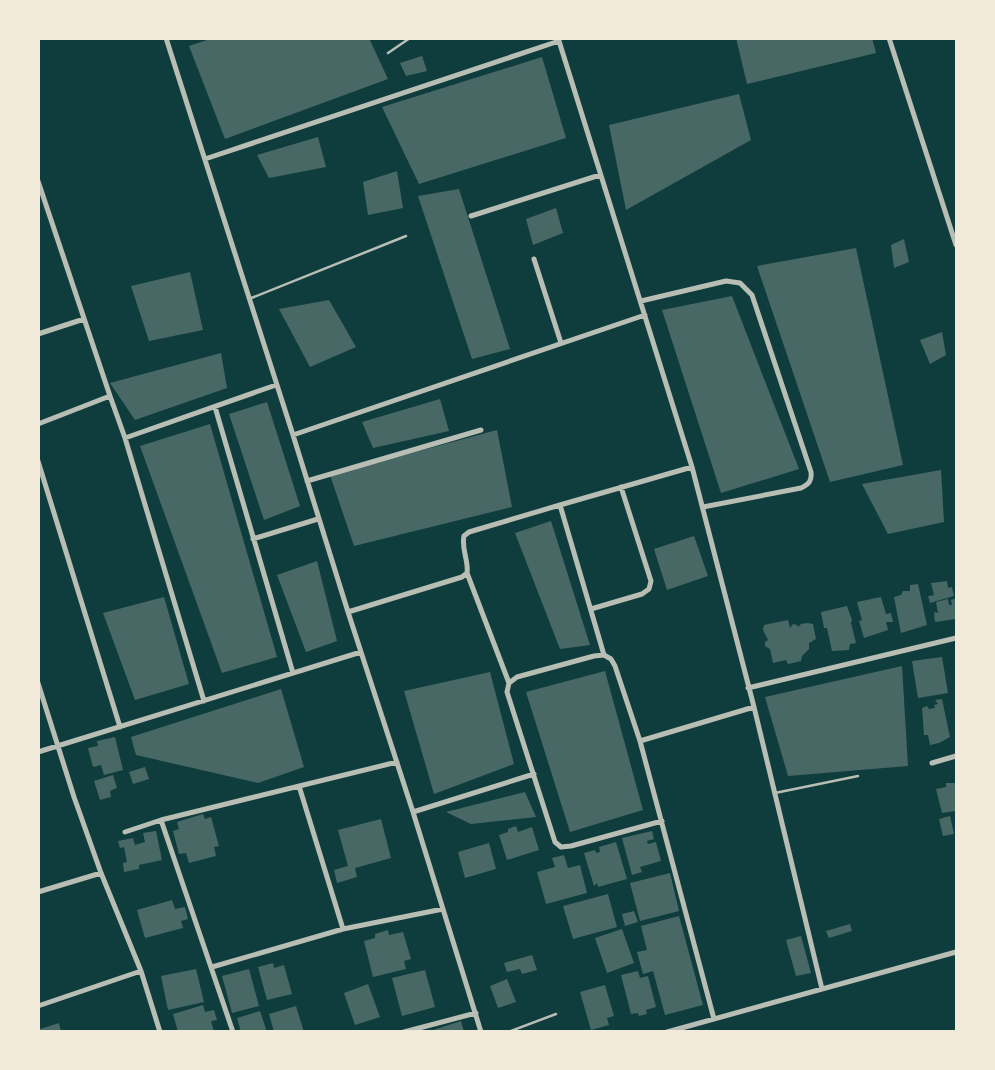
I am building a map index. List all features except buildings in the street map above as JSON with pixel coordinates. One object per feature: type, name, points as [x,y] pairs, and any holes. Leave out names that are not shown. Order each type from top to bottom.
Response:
[{"type":"street","points":[[166,38],[481,1031]]},
{"type":"street","points":[[889,38],[957,245]]},
{"type":"street","points":[[205,159],[559,40],[692,467],[754,707],[822,989]]},
{"type":"street","points":[[471,216],[600,176]]},
{"type":"street","points":[[38,181],[125,438],[204,701]]},
{"type":"street","points":[[534,259],[561,343]]},
{"type":"street","points":[[641,301],[726,281],[740,283],[752,295],[811,472],[812,478],[801,488],[703,507]]},
{"type":"street","points":[[293,435],[645,315]]},
{"type":"street","points":[[38,334],[84,319]]},
{"type":"street","points":[[125,438],[276,385]]},
{"type":"street","points":[[38,424],[110,396]]},
{"type":"street","points":[[215,407],[293,673]]},
{"type":"street","points":[[307,481],[481,430]]},
{"type":"street","points":[[38,461],[120,727]]},
{"type":"street","points":[[662,821],[571,846],[561,847],[555,842],[507,692],[509,683],[467,573],[462,542],[464,536],[470,532],[692,467]]},
{"type":"street","points":[[590,609],[642,594],[649,589],[651,581],[621,487]]},
{"type":"street","points":[[560,505],[604,655]]},
{"type":"street","points":[[253,539],[318,519]]},
{"type":"street","points":[[348,612],[463,577],[467,573]]},
{"type":"street","points":[[748,688],[957,638]]},
{"type":"street","points":[[38,752],[361,652]]},
{"type":"street","points":[[509,683],[517,677],[594,656],[604,655],[611,659],[640,741],[714,1019]]},
{"type":"street","points":[[38,683],[101,873],[141,971],[160,1031]]},
{"type":"street","points":[[640,741],[754,707]]},
{"type":"street","points":[[932,763],[957,756]]},
{"type":"street","points":[[125,832],[161,820],[397,762]]},
{"type":"street","points":[[413,812],[534,774]]},
{"type":"street","points":[[299,786],[342,929]]},
{"type":"street","points":[[161,820],[233,1031]]},
{"type":"street","points":[[38,892],[101,873]]},
{"type":"street","points":[[212,967],[342,929],[443,909]]},
{"type":"street","points":[[667,1031],[957,953]]},
{"type":"street","points":[[38,1006],[141,971]]},
{"type":"street","points":[[404,1031],[476,1013]]},
{"type":"lane","points":[[388,53],[410,38]]},
{"type":"lane","points":[[249,299],[407,236]]},
{"type":"lane","points":[[775,793],[858,776]]},
{"type":"lane","points":[[508,1031],[556,1014]]}]
